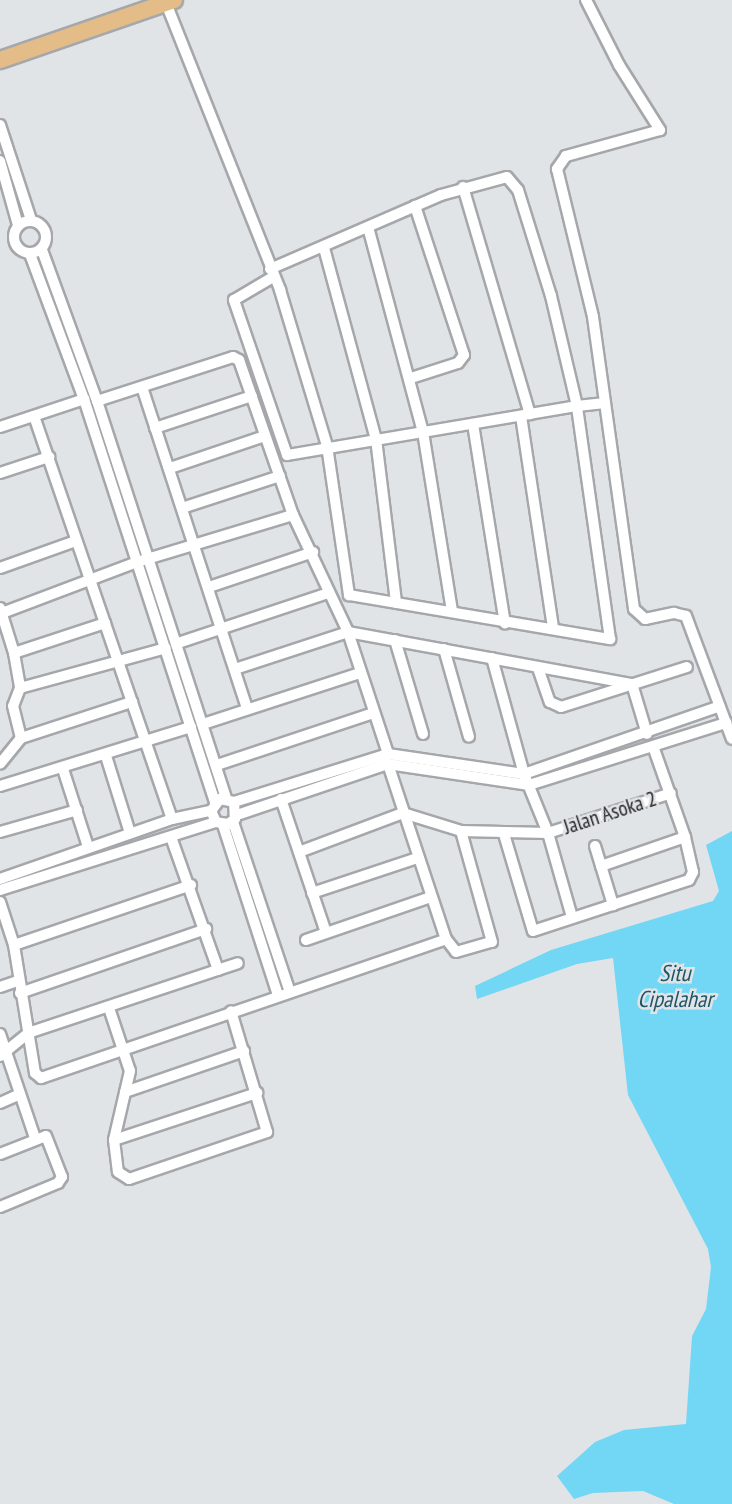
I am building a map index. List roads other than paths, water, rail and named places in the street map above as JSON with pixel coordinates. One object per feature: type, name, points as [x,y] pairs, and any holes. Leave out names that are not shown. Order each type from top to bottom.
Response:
[{"type":"main road","points":[[0,60],[171,1]]},
{"type":"street","points":[[586,0],[613,55],[660,130],[566,156],[557,169],[593,317],[634,609],[645,619],[674,613],[686,616],[732,739]]},
{"type":"street","points":[[171,1],[272,273],[327,446],[349,595],[610,639],[577,407],[551,296],[518,190],[508,177],[463,187],[368,227],[272,273],[234,300],[284,452],[327,446],[376,439],[423,432],[526,415],[577,407],[606,403]]},
{"type":"street","points":[[0,125],[31,220],[44,228],[41,250],[97,401],[217,765],[221,803],[278,995]]},
{"type":"street","points":[[0,160],[18,225],[15,243],[30,254],[84,399],[191,727],[290,992]]},
{"type":"street","points":[[463,187],[526,415],[553,628]]},
{"type":"street","points":[[411,378],[458,363],[464,355],[415,206]]},
{"type":"street","points":[[18,225],[31,220]]},
{"type":"street","points":[[368,227],[411,378],[423,432],[452,612]]},
{"type":"street","points":[[324,248],[376,439],[396,603]]},
{"type":"street","points":[[30,254],[41,250]]},
{"type":"street","points":[[97,401],[233,356],[239,360],[293,515],[313,552],[328,593],[348,632],[417,858],[446,939],[456,952],[492,942],[461,831]]},
{"type":"street","points":[[142,387],[247,709]]},
{"type":"street","points":[[155,428],[252,396]]},
{"type":"street","points":[[0,427],[84,399]]},
{"type":"street","points":[[34,416],[172,819]]},
{"type":"street","points":[[474,424],[505,623]]},
{"type":"street","points":[[170,468],[265,436]]},
{"type":"street","points":[[0,473],[49,457]]},
{"type":"street","points":[[182,508],[280,475]]},
{"type":"street","points":[[21,738],[14,712],[20,688],[14,653],[1,611],[137,562],[293,515]]},
{"type":"street","points":[[0,568],[76,541]]},
{"type":"street","points":[[209,587],[313,552]]},
{"type":"street","points":[[178,643],[328,593]]},
{"type":"street","points":[[14,653],[105,623]]},
{"type":"street","points":[[235,669],[348,632],[632,684]]},
{"type":"street","points":[[395,640],[423,734]]},
{"type":"street","points":[[20,688],[120,663],[166,648]]},
{"type":"street","points":[[444,649],[469,737]]},
{"type":"street","points":[[492,658],[526,780],[548,834],[572,917]]},
{"type":"street","points":[[538,668],[550,702],[561,707],[687,667]]},
{"type":"street","points":[[203,724],[360,673]]},
{"type":"street","points":[[632,684],[647,734]]},
{"type":"street","points":[[0,764],[21,738],[132,702]]},
{"type":"street","points":[[526,780],[720,706]]},
{"type":"street","points":[[0,715],[14,712]]},
{"type":"street","points":[[217,765],[373,713]]},
{"type":"street","points":[[0,879],[221,803],[388,759],[526,780],[653,746],[726,723]]},
{"type":"street","points":[[0,786],[106,756],[191,727]]},
{"type":"street","points":[[504,834],[532,930],[689,880],[693,872],[685,838],[653,746]]},
{"type":"street","points":[[106,756],[130,833]]},
{"type":"street","points":[[0,890],[227,821],[388,759]]},
{"type":"street","points":[[63,769],[88,847]]},
{"type":"street","name":"Jalan Asoka 2","points":[[403,813],[461,831],[548,834],[671,793]]},
{"type":"street","points":[[281,799],[326,933]]},
{"type":"street","points":[[0,832],[76,810]]},
{"type":"street","points":[[299,852],[403,813]]},
{"type":"street","points":[[171,837],[191,886],[218,970]]},
{"type":"street","points":[[601,866],[685,838]]},
{"type":"street","points":[[595,846],[614,905]]},
{"type":"street","points":[[312,893],[417,858]]},
{"type":"street","points":[[0,940],[13,941],[191,886]]},
{"type":"street","points":[[306,940],[431,897]]},
{"type":"street","points":[[0,902],[13,941],[17,981],[35,1073],[41,1078],[446,939]]},
{"type":"street","points":[[20,993],[206,929]]},
{"type":"street","points":[[4,1054],[28,1033],[238,963]]},
{"type":"street","points":[[0,987],[17,981]]},
{"type":"street","points":[[109,1008],[130,1071],[125,1092],[120,1100],[114,1140],[118,1172],[129,1180],[263,1136],[267,1125],[231,1011]]},
{"type":"street","points":[[0,1034],[18,1096],[35,1138]]},
{"type":"street","points":[[125,1092],[244,1051]]},
{"type":"street","points":[[114,1140],[257,1093]]},
{"type":"street","points":[[0,1103],[18,1096]]},
{"type":"street","points":[[0,1154],[35,1138],[49,1140],[61,1180],[0,1207]]},
{"type":"water","name":"Situ Cipalahar","points":[[732,831],[732,1504],[674,1504],[643,1491],[593,1493],[574,1499],[557,1476],[595,1442],[624,1430],[686,1424],[692,1336],[706,1309],[711,1267],[708,1249],[628,1095],[613,958],[577,964],[477,999],[475,986],[551,950],[713,901],[719,891],[706,845]]}]
